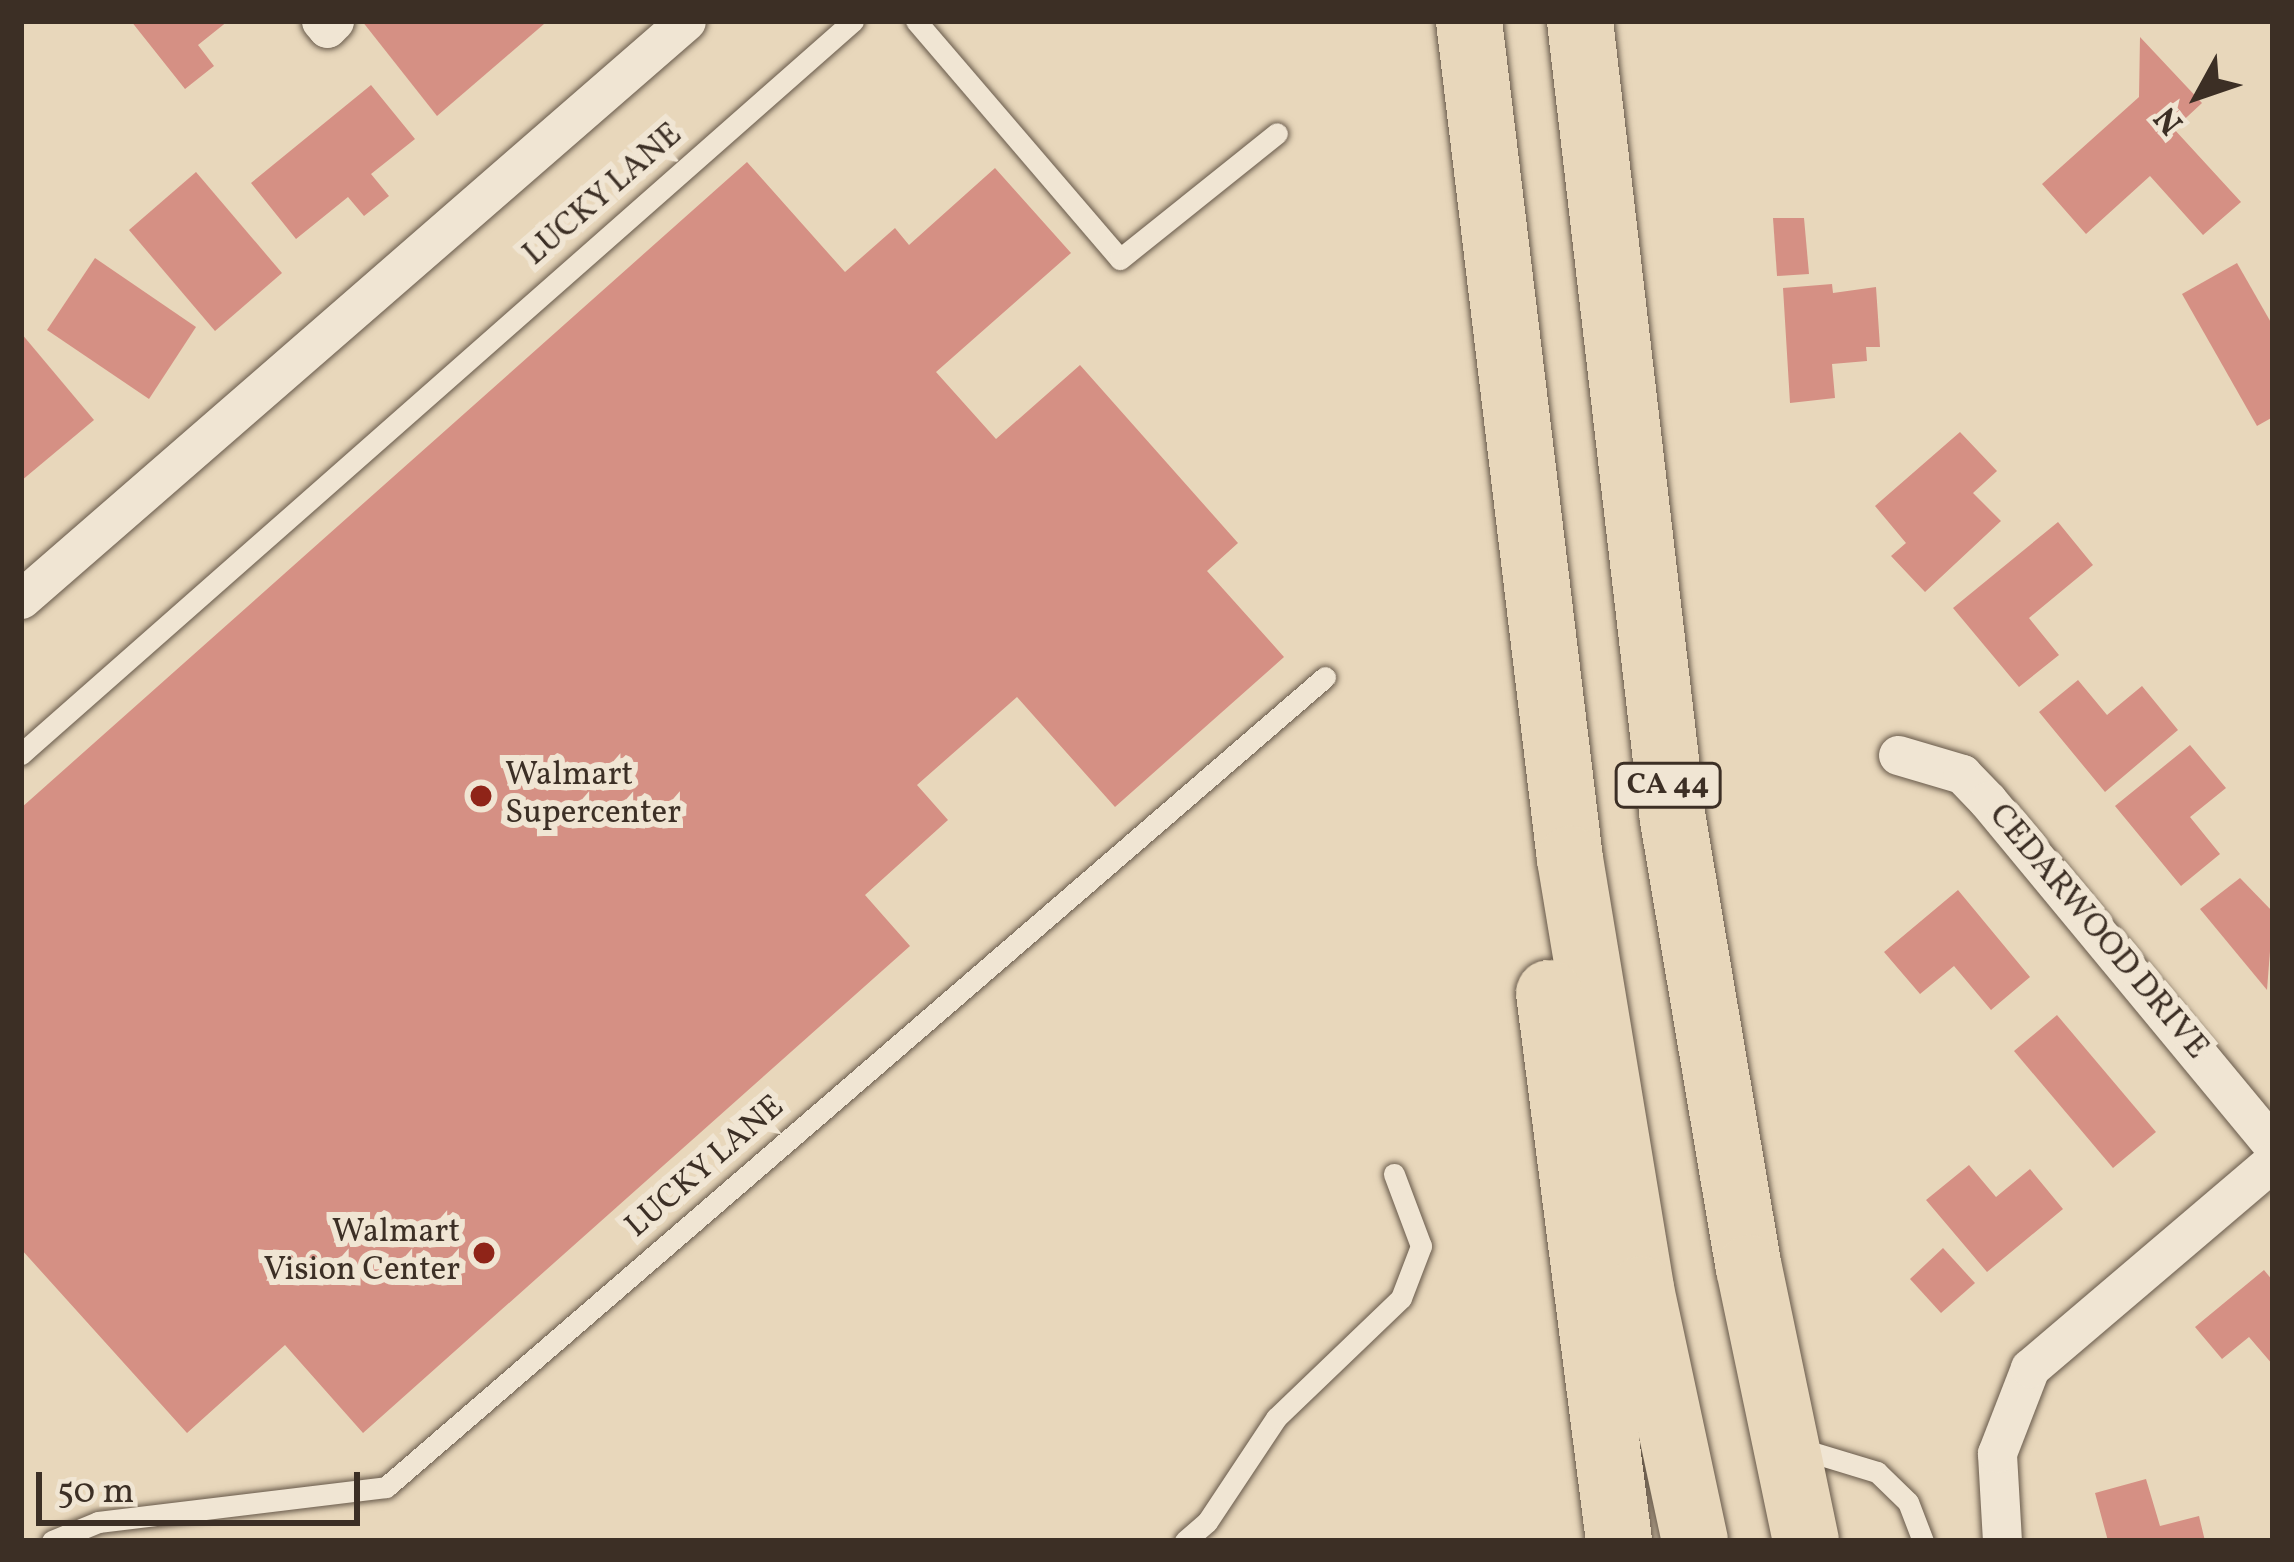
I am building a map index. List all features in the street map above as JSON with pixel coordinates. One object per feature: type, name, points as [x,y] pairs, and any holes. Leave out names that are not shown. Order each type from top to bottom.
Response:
[{"type":"highway","points":[[1469,21],[1574,882],[1641,1289],[1695,1541]]},
{"type":"highway","name":"CA 44","points":[[1580,21],[1673,820],[1806,1541]]},
{"type":"highway","points":[[1503,322],[1485,427],[1492,518],[1619,1541]]},
{"type":"street","points":[[321,21],[327,28],[334,21]]},
{"type":"street","points":[[21,599],[686,21]]},
{"type":"street","name":"CEDARWOOD DRIVE","points":[[1898,755],[1962,774],[1988,800],[2273,1145]]},
{"type":"street","points":[[2002,1541],[1997,1453],[2030,1368],[2273,1161]]},
{"type":"lane","name":"LUCKY LANE","points":[[21,754],[853,21]]},
{"type":"lane","points":[[916,21],[1120,259],[1276,133]]},
{"type":"lane","name":"LUCKY LANE","points":[[52,1541],[98,1522],[386,1487],[1325,677]]},
{"type":"lane","points":[[1185,1541],[1207,1522],[1276,1418],[1401,1298],[1420,1246],[1394,1174]]},
{"type":"lane","points":[[1786,1444],[1876,1472],[1907,1502],[1923,1541]]},
{"type":"building","points":[[131,21],[228,21],[198,45],[214,66],[185,89]]},
{"type":"building","points":[[362,21],[541,21],[544,24],[437,116]]},
{"type":"building","points":[[2140,37],[2202,103],[2174,129],[2241,202],[2203,235],[2150,176],[2086,234],[2042,184],[2139,97]]},
{"type":"building","points":[[371,85],[415,139],[371,174],[389,196],[364,216],[348,197],[296,239],[251,183]]},
{"type":"building","name":"Walmart Supercenter","points":[[747,162],[845,272],[895,228],[909,245],[995,168],[1071,253],[936,372],[996,439],[1080,365],[1238,543],[1207,571],[1284,657],[1115,807],[1017,697],[917,785],[948,820],[865,895],[910,946],[363,1433],[285,1345],[187,1433],[21,1249],[21,808]]},
{"type":"building","points":[[196,172],[282,273],[215,331],[129,230]]},
{"type":"building","points":[[1773,218],[1804,218],[1809,274],[1777,276]]},
{"type":"building","points":[[95,258],[196,327],[149,399],[47,330]]},
{"type":"building","points":[[2237,263],[2273,326],[2273,417],[2257,426],[2182,294]]},
{"type":"building","points":[[1832,284],[1833,293],[1876,287],[1880,347],[1866,347],[1867,361],[1832,364],[1835,398],[1790,403],[1783,288]]},
{"type":"building","points":[[21,333],[94,420],[21,481]]},
{"type":"building","points":[[1960,432],[1997,471],[1973,493],[2001,521],[1925,592],[1891,556],[1906,543],[1875,506]]},
{"type":"building","points":[[2058,522],[2093,565],[2029,618],[2059,655],[2019,687],[1953,608]]},
{"type":"building","points":[[2078,680],[2107,715],[2142,686],[2178,730],[2105,792],[2039,712]]},
{"type":"building","points":[[2190,745],[2226,788],[2190,817],[2220,854],[2181,886],[2115,806]]},
{"type":"building","points":[[2240,878],[2273,912],[2267,990],[2200,909]]},
{"type":"building","points":[[1958,890],[2030,977],[1991,1010],[1954,966],[1920,994],[1884,952]]},
{"type":"building","points":[[2057,1015],[2156,1132],[2113,1168],[2014,1051]]},
{"type":"building","points":[[1969,1165],[1996,1197],[2030,1169],[2063,1209],[1987,1272],[1926,1200]]},
{"type":"building","points":[[1943,1248],[1975,1283],[1941,1313],[1910,1279]]},
{"type":"building","points":[[2264,1270],[2273,1281],[2273,1365],[2249,1337],[2222,1359],[2195,1327]]},
{"type":"building","points":[[2146,1479],[2160,1526],[2199,1516],[2205,1541],[2108,1541],[2095,1493]]},
{"type":"place","name":"Walmart Supercenter","points":[[481,796]]},
{"type":"place","name":"Walmart Vision Center","points":[[484,1253]]}]
